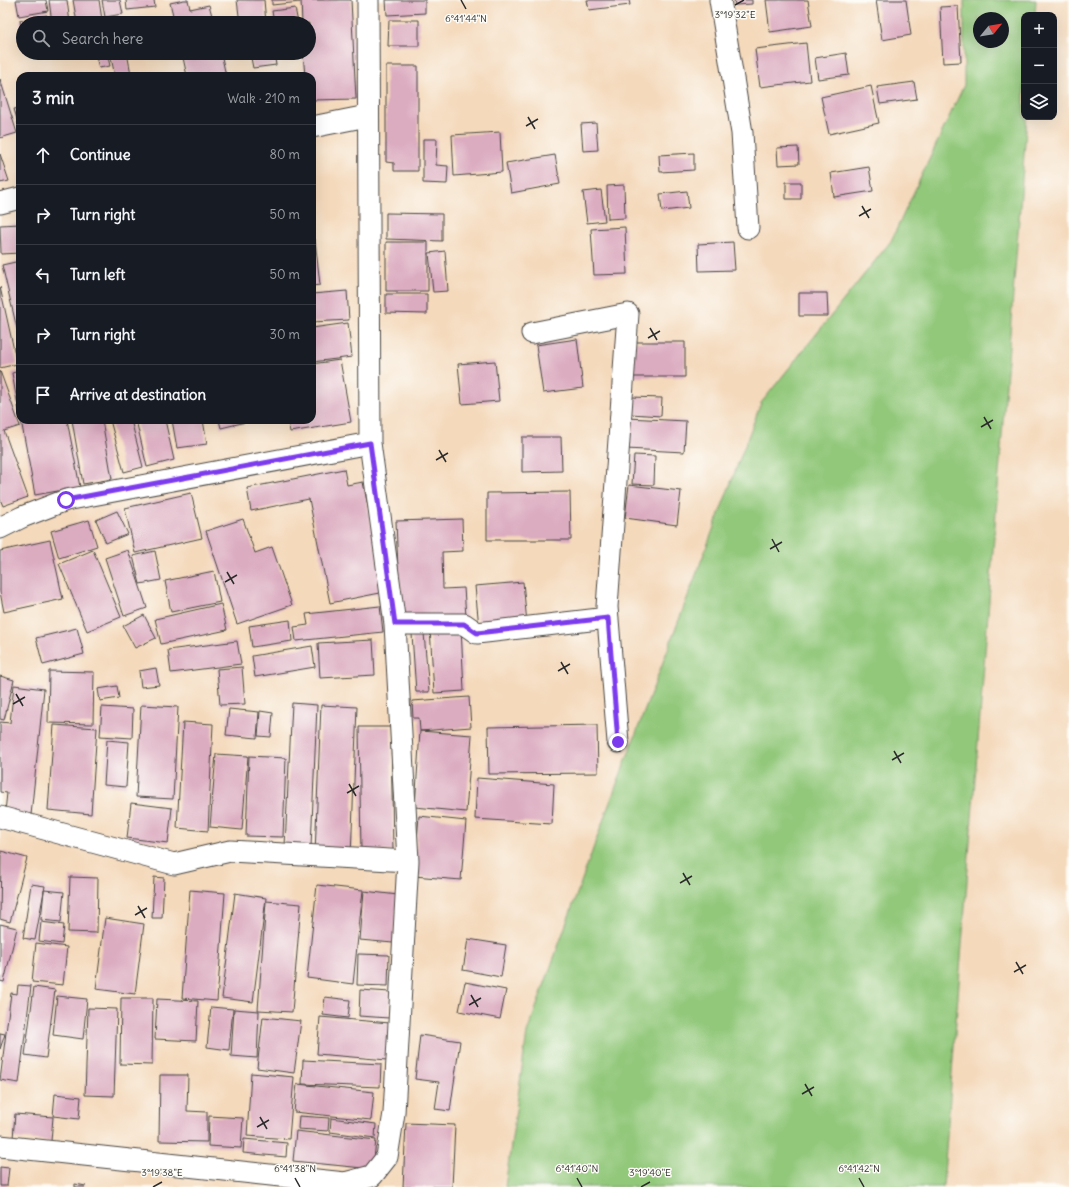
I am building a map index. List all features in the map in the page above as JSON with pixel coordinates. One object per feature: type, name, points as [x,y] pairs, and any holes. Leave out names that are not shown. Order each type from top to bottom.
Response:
[{"type":"street","points":[[0,1146],[345,1183],[372,1176],[387,1157],[394,1113],[408,861],[395,624],[370,443],[368,0]]},
{"type":"street","points":[[720,0],[742,133],[748,228]]},
{"type":"street","points":[[316,126],[368,116]]},
{"type":"street","points":[[0,203],[16,199]]},
{"type":"street","points":[[532,333],[628,314],[607,607],[618,742]]},
{"type":"street","points":[[0,528],[22,517],[66,500],[370,443]]},
{"type":"street","points":[[395,624],[464,624],[477,633],[608,618]]},
{"type":"street","points":[[0,816],[174,864],[230,851],[408,861]]},
{"type":"green space","points":[[964,0],[1036,0],[1035,12],[1021,12],[1021,120],[1027,120],[943,1187],[505,1187],[527,1033],[607,810],[761,403],[891,241],[964,85]]},
{"type":"building","points":[[16,0],[46,0],[48,11],[19,16]]},
{"type":"building","points":[[49,0],[67,0],[69,16],[51,16]]},
{"type":"building","points":[[73,0],[99,0],[101,16],[76,16]]},
{"type":"building","points":[[102,0],[120,0],[123,14],[105,16]]},
{"type":"building","points":[[126,0],[154,0],[155,7],[127,10]]},
{"type":"building","points":[[188,0],[190,9],[209,5],[212,16],[173,16],[170,3]]},
{"type":"building","points":[[237,0],[264,0],[265,16],[239,16]]},
{"type":"building","points":[[272,0],[299,0],[300,2],[272,5]]},
{"type":"building","points":[[301,0],[351,0],[356,99],[316,100],[316,72],[305,72],[304,60],[316,60],[316,16],[302,16]]},
{"type":"building","points":[[386,0],[425,0],[425,13],[387,15]]},
{"type":"building","points":[[587,0],[629,0],[630,5],[589,10]]},
{"type":"building","points":[[734,0],[752,0],[752,4],[735,5]]},
{"type":"building","points":[[766,0],[808,0],[812,26],[770,32]]},
{"type":"building","points":[[876,0],[906,0],[911,35],[882,40]]},
{"type":"building","points":[[958,6],[961,62],[943,63],[940,7]]},
{"type":"building","points":[[295,8],[297,16],[273,16],[272,11]]},
{"type":"building","points":[[389,20],[419,20],[419,46],[388,46]]},
{"type":"building","points":[[806,43],[810,81],[760,87],[755,49]]},
{"type":"building","points":[[846,53],[849,75],[818,79],[815,58]]},
{"type":"building","points":[[97,60],[109,60],[110,66],[99,68]]},
{"type":"building","points":[[112,60],[128,60],[131,72],[114,72]]},
{"type":"building","points":[[184,60],[223,60],[225,72],[186,72]]},
{"type":"building","points":[[251,60],[275,60],[276,65],[253,68]]},
{"type":"building","points":[[386,66],[418,66],[418,171],[394,171],[394,163],[386,162]]},
{"type":"building","points":[[0,79],[16,133],[0,138]]},
{"type":"building","points":[[914,82],[917,99],[880,104],[877,87]]},
{"type":"building","points":[[871,86],[879,123],[829,134],[821,97]]},
{"type":"building","points":[[596,123],[598,150],[583,151],[581,124]]},
{"type":"building","points":[[500,132],[502,172],[454,176],[452,135]]},
{"type":"building","points":[[423,139],[437,139],[436,165],[448,166],[447,184],[423,183]]},
{"type":"building","points":[[798,147],[799,164],[778,165],[777,148]]},
{"type":"building","points":[[694,153],[694,170],[660,172],[659,155]]},
{"type":"building","points":[[0,154],[9,181],[0,183]]},
{"type":"building","points":[[555,155],[560,184],[511,193],[506,163]]},
{"type":"building","points":[[869,167],[873,191],[834,197],[831,173]]},
{"type":"building","points":[[786,182],[801,182],[801,199],[786,199]]},
{"type":"building","points":[[624,185],[625,218],[608,219],[607,186]]},
{"type":"building","points":[[601,190],[605,221],[587,223],[583,192]]},
{"type":"building","points":[[687,191],[689,208],[662,211],[660,194]]},
{"type":"building","points":[[386,213],[442,214],[442,241],[386,239]]},
{"type":"building","points":[[16,224],[16,253],[1,254],[0,225]]},
{"type":"building","points":[[625,227],[627,274],[594,275],[591,229]]},
{"type":"building","points":[[386,242],[428,242],[428,291],[386,291]]},
{"type":"building","points":[[733,242],[735,270],[699,271],[698,244]]},
{"type":"building","points":[[316,248],[320,285],[316,286]]},
{"type":"building","points":[[445,251],[448,291],[433,292],[429,253]]},
{"type":"building","points":[[16,262],[16,324],[2,265]]},
{"type":"building","points":[[0,287],[16,364],[0,368]]},
{"type":"building","points":[[347,291],[349,320],[316,322],[316,294]]},
{"type":"building","points":[[799,293],[827,293],[828,316],[799,316]]},
{"type":"building","points":[[386,294],[427,294],[427,314],[386,313]]},
{"type":"building","points":[[348,323],[352,357],[316,362],[316,327]]},
{"type":"building","points":[[577,339],[583,388],[543,393],[536,345]]},
{"type":"building","points":[[631,342],[685,342],[685,377],[631,377]]},
{"type":"building","points":[[340,360],[351,422],[290,432],[289,424],[316,424],[316,363]]},
{"type":"building","points":[[495,361],[499,401],[462,404],[458,364]]},
{"type":"building","points":[[0,371],[16,415],[16,424],[19,424],[20,426],[4,431],[28,497],[3,506],[0,499]]},
{"type":"building","points":[[16,372],[16,395],[12,373]]},
{"type":"building","points":[[631,397],[662,398],[661,416],[631,414]]},
{"type":"building","points":[[627,418],[686,421],[684,452],[626,449]]},
{"type":"building","points":[[22,424],[68,424],[80,487],[35,495]]},
{"type":"building","points":[[73,424],[103,424],[112,479],[83,484]]},
{"type":"building","points":[[111,424],[132,424],[143,467],[124,472]]},
{"type":"building","points":[[137,424],[166,424],[174,460],[147,467]]},
{"type":"building","points":[[173,424],[204,424],[207,444],[177,448]]},
{"type":"building","points":[[220,424],[238,424],[221,428]]},
{"type":"building","points":[[522,437],[561,437],[562,471],[522,472]]},
{"type":"building","points":[[634,455],[655,456],[654,485],[632,484]]},
{"type":"building","points":[[344,469],[347,485],[363,482],[385,592],[330,603],[309,499],[251,511],[247,488]]},
{"type":"building","points":[[629,485],[681,491],[677,525],[625,518]]},
{"type":"building","points":[[570,492],[571,540],[487,540],[487,493]]},
{"type":"building","points":[[191,493],[202,538],[135,553],[125,508]]},
{"type":"building","points":[[117,511],[128,534],[106,543],[96,520]]},
{"type":"building","points":[[243,519],[255,553],[272,547],[292,605],[237,624],[206,531]]},
{"type":"building","points":[[462,519],[463,551],[442,552],[443,589],[464,588],[466,617],[400,619],[396,521]]},
{"type":"building","points":[[89,520],[97,546],[59,558],[51,531]]},
{"type":"building","points":[[50,540],[63,599],[4,612],[0,592],[0,551]]},
{"type":"building","points":[[93,550],[121,617],[87,631],[59,564]]},
{"type":"building","points":[[128,550],[147,608],[124,616],[105,558]]},
{"type":"building","points":[[155,551],[161,580],[140,584],[133,556]]},
{"type":"building","points":[[214,571],[220,602],[171,612],[165,581]]},
{"type":"building","points":[[523,582],[527,623],[479,627],[475,586]]},
{"type":"building","points":[[221,604],[227,630],[161,644],[155,619]]},
{"type":"building","points":[[380,606],[383,632],[296,641],[294,627],[308,625],[306,614]]},
{"type":"building","points":[[144,615],[156,638],[135,648],[123,626]]},
{"type":"building","points":[[290,620],[292,641],[252,647],[249,626]]},
{"type":"building","points":[[461,627],[464,691],[434,693],[430,628]]},
{"type":"building","points":[[77,628],[84,654],[43,665],[36,638]]},
{"type":"building","points":[[424,633],[429,692],[416,692],[412,634]]},
{"type":"building","points":[[373,640],[375,675],[320,678],[318,643]]},
{"type":"building","points":[[237,641],[241,664],[171,673],[168,650]]},
{"type":"building","points":[[312,646],[315,667],[255,677],[252,656]]},
{"type":"building","points":[[242,667],[245,704],[220,705],[217,669]]},
{"type":"building","points":[[156,668],[159,685],[141,687],[139,671]]},
{"type":"building","points":[[49,671],[94,672],[93,724],[48,723]]},
{"type":"building","points":[[0,676],[14,680],[4,720],[0,719]]},
{"type":"building","points":[[14,685],[44,689],[31,815],[5,812],[7,793],[0,792],[0,722],[10,723]]},
{"type":"building","points":[[117,686],[119,698],[100,701],[98,689]]},
{"type":"building","points":[[469,697],[471,727],[420,731],[419,718],[413,718],[412,701]]},
{"type":"building","points":[[292,703],[317,705],[311,847],[285,846]]},
{"type":"building","points":[[141,705],[178,707],[173,799],[136,797]]},
{"type":"building","points":[[321,705],[357,707],[351,856],[315,854]]},
{"type":"building","points":[[102,707],[133,709],[132,738],[100,736]]},
{"type":"building","points":[[229,709],[259,712],[257,738],[226,735]]},
{"type":"building","points":[[260,711],[273,713],[271,737],[258,736]]},
{"type":"building","points":[[183,722],[213,724],[208,831],[177,828]]},
{"type":"building","points":[[54,725],[97,728],[91,814],[48,810]]},
{"type":"building","points":[[597,725],[598,773],[489,774],[488,727]]},
{"type":"building","points":[[359,727],[391,727],[393,851],[361,851]]},
{"type":"building","points":[[420,731],[472,735],[466,812],[415,807]]},
{"type":"building","points":[[107,740],[129,742],[126,787],[104,785]]},
{"type":"building","points":[[216,754],[248,756],[242,830],[210,827]]},
{"type":"building","points":[[249,756],[286,758],[283,837],[246,836]]},
{"type":"building","points":[[477,778],[554,784],[552,824],[475,819]]},
{"type":"building","points":[[131,803],[172,808],[168,843],[127,838]]},
{"type":"building","points":[[419,816],[466,821],[461,880],[414,876]]},
{"type":"building","points":[[1,851],[27,858],[10,922],[0,919]]},
{"type":"building","points":[[70,877],[98,878],[97,933],[68,932]]},
{"type":"building","points":[[154,877],[164,878],[162,918],[152,918]]},
{"type":"building","points":[[31,884],[45,886],[35,940],[23,938]]},
{"type":"building","points":[[317,885],[363,890],[353,984],[307,978]]},
{"type":"building","points":[[44,890],[64,892],[61,922],[41,920]]},
{"type":"building","points":[[190,890],[225,893],[217,1001],[182,998]]},
{"type":"building","points":[[364,891],[398,895],[393,943],[360,940]]},
{"type":"building","points":[[235,893],[266,898],[253,1002],[222,998]]},
{"type":"building","points":[[266,901],[301,904],[292,1012],[258,1010]]},
{"type":"building","points":[[105,918],[144,924],[135,994],[96,989]]},
{"type":"building","points":[[41,922],[64,925],[62,944],[39,941]]},
{"type":"building","points":[[0,924],[17,928],[4,982],[0,981]]},
{"type":"building","points":[[468,939],[506,945],[501,977],[463,970]]},
{"type":"building","points":[[36,943],[67,947],[63,985],[32,982]]},
{"type":"building","points":[[358,954],[389,955],[388,986],[357,985]]},
{"type":"building","points":[[465,982],[506,990],[500,1019],[459,1011]]},
{"type":"building","points":[[18,985],[31,986],[19,1083],[0,1080],[11,993],[17,994]]},
{"type":"building","points":[[34,987],[55,990],[46,1058],[25,1055]]},
{"type":"building","points":[[360,990],[390,992],[389,1018],[359,1016]]},
{"type":"building","points":[[57,996],[87,999],[83,1039],[53,1035]]},
{"type":"building","points":[[325,997],[350,1000],[348,1018],[323,1015]]},
{"type":"building","points":[[121,998],[153,998],[152,1065],[120,1064]]},
{"type":"building","points":[[157,999],[198,1001],[196,1041],[155,1039]]},
{"type":"building","points":[[211,1007],[233,1009],[229,1050],[207,1047]]},
{"type":"building","points":[[88,1008],[117,1009],[114,1096],[85,1095]]},
{"type":"building","points":[[234,1009],[259,1011],[257,1058],[231,1056]]},
{"type":"building","points":[[263,1017],[301,1021],[294,1073],[257,1068]]},
{"type":"building","points":[[320,1017],[390,1023],[387,1060],[317,1054]]},
{"type":"building","points":[[0,1033],[5,1034],[0,1049]]},
{"type":"building","points":[[420,1035],[460,1041],[450,1111],[435,1109],[439,1082],[415,1079]]},
{"type":"building","points":[[303,1060],[381,1064],[380,1087],[302,1084]]},
{"type":"building","points":[[251,1073],[294,1077],[289,1139],[247,1136]]},
{"type":"building","points":[[160,1075],[188,1075],[187,1111],[207,1112],[207,1142],[159,1141]]},
{"type":"building","points":[[297,1084],[374,1092],[371,1120],[294,1112]]},
{"type":"building","points":[[55,1094],[81,1097],[79,1119],[53,1116]]},
{"type":"building","points":[[15,1114],[53,1117],[51,1141],[13,1138]]},
{"type":"building","points":[[209,1116],[243,1118],[241,1148],[208,1146]]},
{"type":"building","points":[[299,1116],[329,1118],[328,1131],[298,1129]]},
{"type":"building","points":[[331,1118],[376,1124],[375,1138],[330,1132]]},
{"type":"building","points":[[406,1123],[455,1125],[452,1187],[403,1187]]},
{"type":"building","points":[[296,1131],[376,1140],[373,1169],[293,1161]]},
{"type":"building","points":[[244,1139],[287,1143],[286,1157],[243,1153]]},
{"type":"building","points":[[0,1167],[9,1168],[7,1186],[0,1186]]},
{"type":"building","points":[[75,1184],[86,1186],[75,1187]]},
{"type":"route","points":[[66,500],[370,443],[395,624],[464,624],[477,633],[608,618],[618,742]]}]
